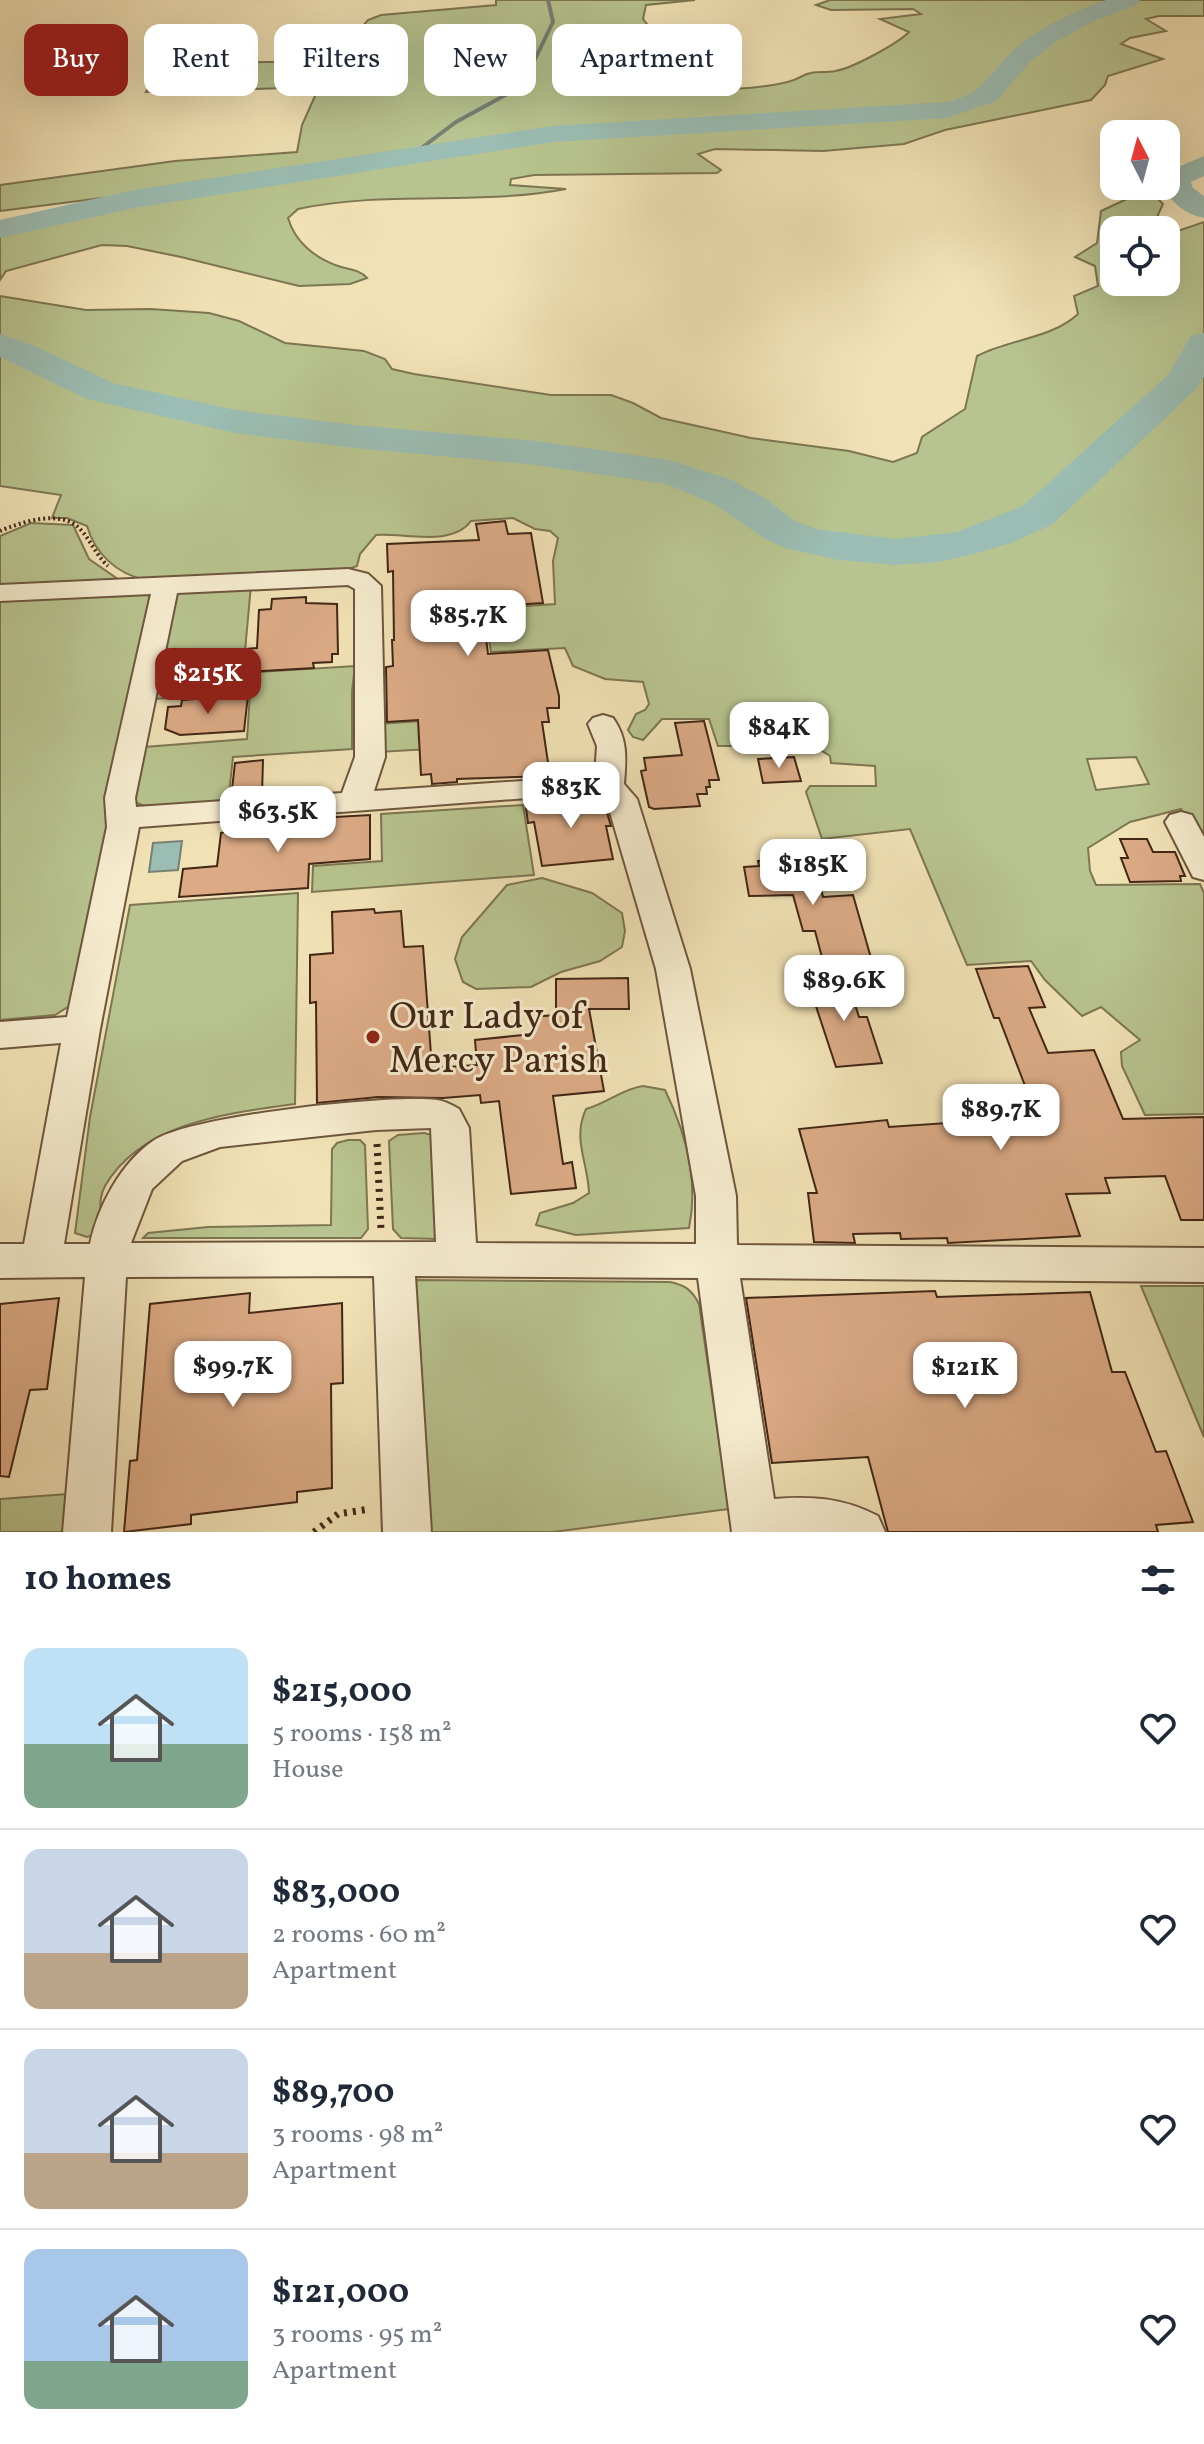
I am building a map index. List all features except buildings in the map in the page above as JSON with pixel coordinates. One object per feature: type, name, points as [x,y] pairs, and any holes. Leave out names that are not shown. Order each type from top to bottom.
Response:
[{"type":"street","points":[[0,593],[348,577],[365,582],[368,586],[370,757],[353,802]]},
{"type":"street","points":[[41,1260],[124,818],[120,798],[152,586]]},
{"type":"street","points":[[603,724],[612,746],[609,786]]},
{"type":"street","points":[[124,818],[582,785],[609,786],[622,799],[673,969],[718,1208],[717,1263],[756,1528],[835,1520],[861,1532]]},
{"type":"street","points":[[1181,822],[1204,870]]},
{"type":"street","points":[[0,1035],[82,1029]]},
{"type":"street","points":[[87,1532],[107,1260],[112,1236],[132,1185],[168,1150],[205,1136],[231,1131],[376,1116],[429,1112],[442,1115],[449,1123],[457,1260]]},
{"type":"street","points":[[0,1261],[388,1258],[1204,1265]]},
{"type":"street","points":[[388,1258],[406,1518]]},
{"type":"path","points":[[0,531],[27,521],[69,522],[78,527],[96,556],[152,586]]},
{"type":"path","points":[[376,1116],[388,1258]]},
{"type":"path","points":[[314,1532],[338,1514],[406,1518]]},
{"type":"green space","points":[[496,0],[695,0],[646,5],[643,19],[647,24],[552,24],[552,96],[742,96],[742,88],[776,84],[852,66],[909,32],[880,19],[921,14],[913,9],[831,10],[816,5],[830,0],[1204,0],[1204,16],[1146,19],[1166,31],[1130,38],[1121,44],[1163,59],[1108,76],[1105,85],[1091,100],[945,130],[904,144],[823,151],[715,149],[698,154],[721,170],[717,173],[534,175],[511,179],[510,185],[566,189],[499,197],[365,200],[298,209],[288,218],[307,248],[330,263],[357,271],[367,278],[350,284],[299,286],[181,257],[127,246],[102,245],[6,271],[0,280],[0,225],[102,198],[0,211],[0,185],[175,161],[297,152],[302,125],[315,96],[408,96],[408,24],[364,24],[368,20],[381,15],[496,5]]},
{"type":"green space","points":[[258,62],[274,62],[274,88],[258,89]]},
{"type":"green space","points":[[1125,200],[1159,200],[1163,204],[1157,216],[1100,216],[1101,211]]},
{"type":"green space","points":[[1100,219],[1100,296],[1180,296],[1180,230],[1204,222],[1204,844],[1181,809],[1130,822],[1088,848],[1090,871],[1096,885],[1200,884],[1204,893],[1204,1114],[1145,1115],[1122,1066],[1121,1052],[1140,1040],[1101,1007],[1082,1016],[1045,980],[1031,961],[967,965],[910,829],[822,839],[806,792],[810,786],[876,786],[875,766],[831,763],[830,756],[814,746],[718,746],[709,719],[662,719],[643,740],[633,737],[628,730],[636,714],[649,704],[643,682],[605,679],[573,666],[565,648],[491,652],[484,609],[555,604],[553,561],[558,538],[550,531],[535,529],[513,518],[471,521],[463,529],[440,536],[376,535],[360,554],[357,566],[346,570],[146,580],[125,573],[108,561],[95,545],[87,526],[67,518],[52,518],[61,495],[0,486],[0,296],[86,310],[151,309],[209,313],[239,321],[285,343],[364,351],[385,359],[392,369],[414,374],[551,395],[611,395],[661,418],[751,438],[849,451],[893,462],[917,453],[922,437],[965,409],[977,356],[1043,334],[1078,314],[1074,296],[1098,286],[1095,266],[1075,257],[1097,243]],"holes":[[[1136,757],[1149,784],[1096,790],[1087,759]]]},
{"type":"green space","points":[[31,523],[73,525],[89,559],[122,582],[0,588],[0,536]]},
{"type":"green space","points":[[251,585],[243,673],[355,666],[352,749],[233,757],[228,803],[164,808],[133,800],[144,747],[247,739],[250,693],[154,699],[174,592]]},
{"type":"green space","points":[[150,594],[108,828],[71,1005],[55,1015],[0,1020],[0,598]]},
{"type":"green space","points":[[481,717],[484,746],[378,752],[378,724]]},
{"type":"green space","points":[[523,805],[534,875],[312,892],[313,866],[382,861],[381,814]]},
{"type":"green space","points":[[542,878],[592,893],[622,913],[625,931],[622,947],[600,961],[561,972],[531,987],[476,989],[463,982],[455,959],[462,937],[507,885]]},
{"type":"green space","points":[[298,893],[295,1104],[190,1124],[141,1147],[121,1164],[105,1186],[98,1234],[87,1237],[75,1233],[90,1117],[130,905]]},
{"type":"green space","points":[[643,1086],[665,1090],[679,1123],[691,1175],[689,1228],[576,1235],[536,1225],[540,1213],[573,1203],[589,1193],[580,1130],[586,1109]]},
{"type":"green space","points":[[398,1135],[432,1135],[437,1239],[401,1238],[393,1229],[389,1141]]},
{"type":"green space","points":[[360,1140],[365,1145],[368,1229],[361,1238],[143,1238],[148,1233],[208,1227],[331,1225],[332,1149],[337,1143]]},
{"type":"green space","points":[[416,1280],[670,1282],[688,1289],[699,1304],[729,1509],[553,1532],[431,1532]]},
{"type":"green space","points":[[1141,1286],[1204,1286],[1204,1437]]},
{"type":"green space","points":[[67,1494],[63,1532],[0,1532],[0,1499]]},
{"type":"water","points":[[182,841],[178,870],[149,872],[153,843]]},
{"type":"waterway","points":[[408,158],[456,122],[522,86],[553,22],[548,0]]},
{"type":"waterway","points":[[0,229],[134,199],[553,134],[947,110],[987,95],[1021,57],[1058,30],[1129,0]]},
{"type":"waterway","points":[[1204,165],[1176,178],[1182,193],[1204,209]]},
{"type":"waterway","points":[[0,345],[66,378],[150,405],[294,430],[536,453],[669,473],[706,484],[729,495],[789,535],[826,545],[895,552],[959,545],[999,533],[1038,515],[1183,381],[1204,344]]},
{"type":"place","name":"Our Lady of Mercy Parish","points":[[373,1037]]}]
